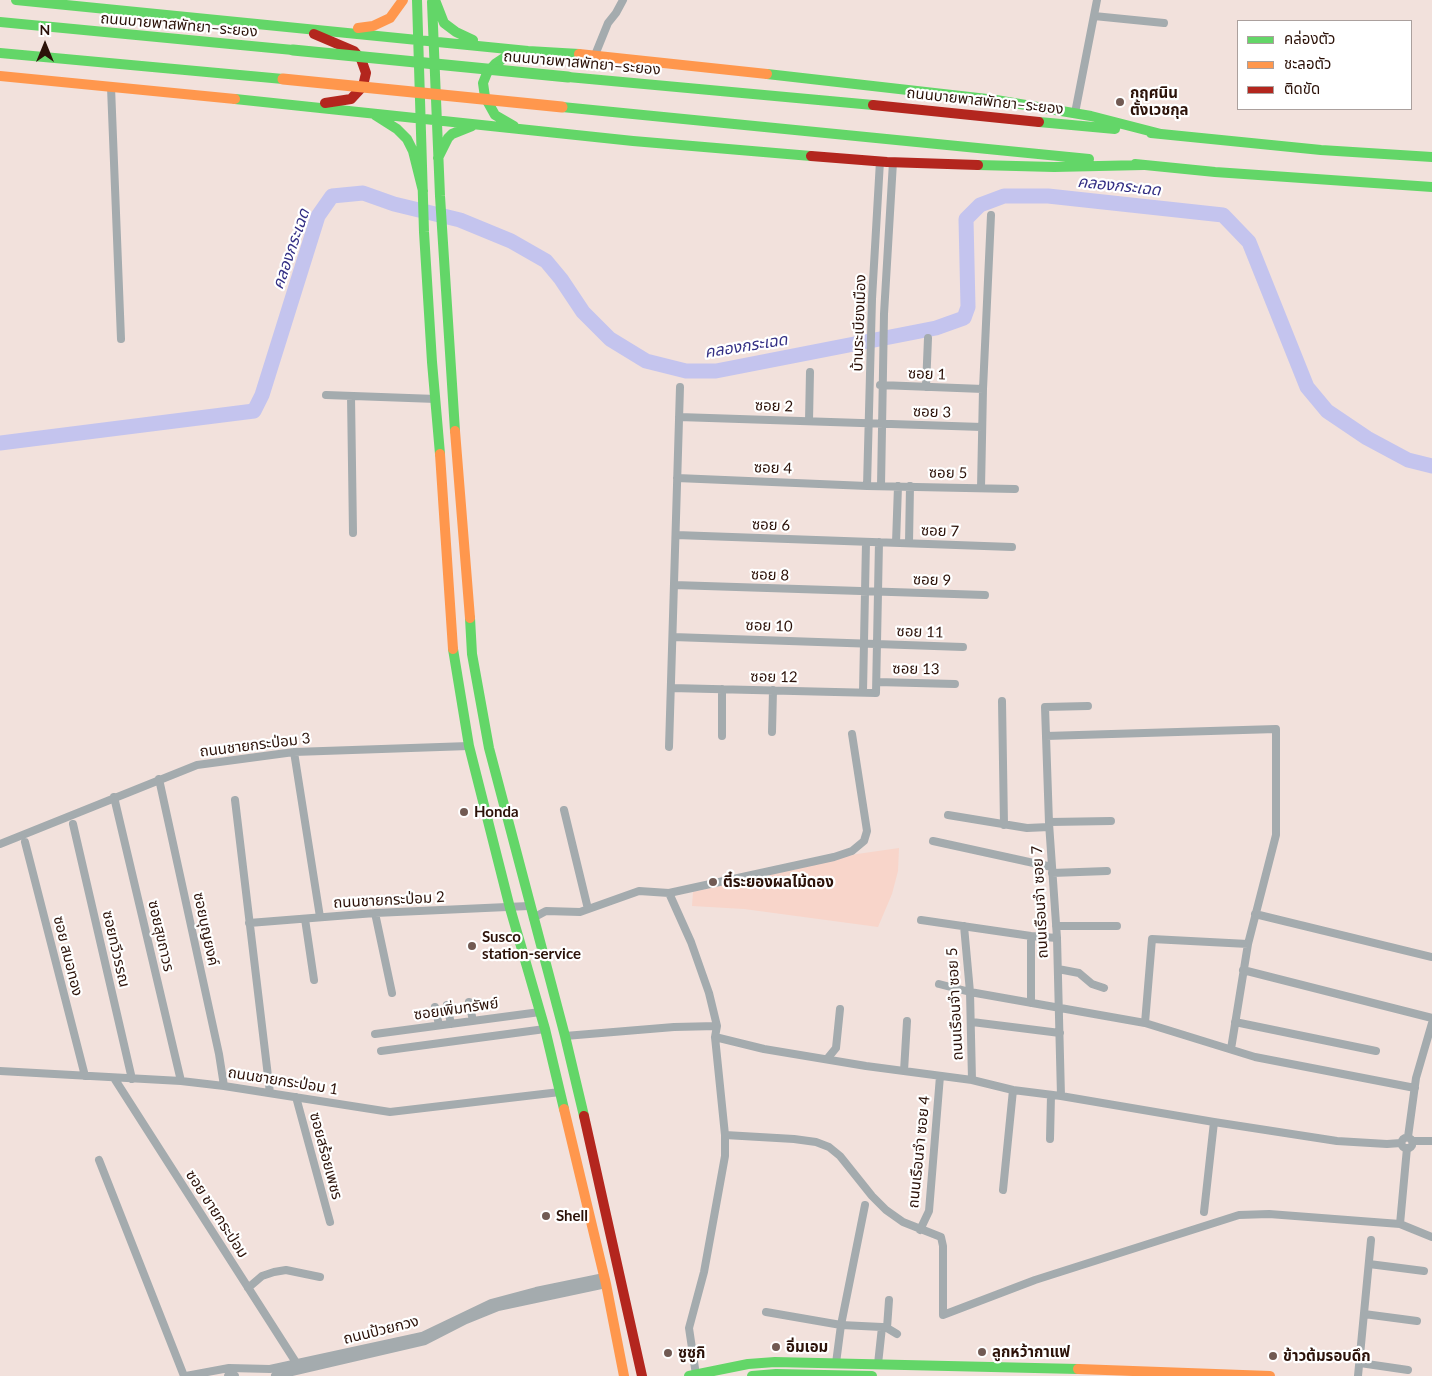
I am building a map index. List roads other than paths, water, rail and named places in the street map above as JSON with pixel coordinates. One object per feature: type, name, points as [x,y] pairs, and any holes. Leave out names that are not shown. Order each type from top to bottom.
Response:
[{"type":"main road","name":"ถนนบายพาสพัทยา–ระยอง","points":[[16,0],[49,1],[528,51],[595,55],[996,100],[1075,113],[1161,134]]},
{"type":"main road","points":[[332,31],[382,23],[395,13],[403,0]]},
{"type":"main road","points":[[417,0],[424,232],[444,500],[451,640],[469,746],[510,908],[545,1029],[605,1280],[624,1376]]},
{"type":"main road","points":[[434,0],[440,196],[472,654],[489,748],[564,1036],[623,1286],[642,1376]]},
{"type":"main road","points":[[434,0],[440,18],[448,27],[464,37],[486,46]]},
{"type":"main road","name":"ถนนบายพาสพัทยา–ระยอง","points":[[0,22],[741,92],[1322,150],[1432,157]]},
{"type":"main road","points":[[297,28],[354,51],[361,58],[366,73],[363,86],[351,99],[304,106]]},
{"type":"main road","points":[[520,129],[495,115],[485,97],[483,83],[487,73],[495,64],[504,58],[528,51]]},
{"type":"main road","points":[[0,53],[982,147],[1215,172],[1432,187]]},
{"type":"main road","points":[[0,76],[633,141],[880,161],[1054,167],[1144,165]]},
{"type":"main road","points":[[374,114],[397,129],[407,139],[413,151],[423,195]]},
{"type":"main road","points":[[438,158],[452,134],[464,128],[478,125]]},
{"type":"main road","points":[[615,1376],[621,1360]]},
{"type":"main road","points":[[693,1375],[748,1364],[775,1362],[878,1364],[1033,1372],[1229,1373],[1270,1376]]},
{"type":"main road","points":[[752,1376],[776,1374],[872,1376]]},
{"type":"street","points":[[595,55],[608,23],[621,7],[624,0]]},
{"type":"street","points":[[1075,113],[1097,0]]},
{"type":"street","points":[[1094,16],[1164,23]]},
{"type":"street","points":[[111,87],[122,339]]},
{"type":"street","name":"บ้านระเบียงเมือง","points":[[867,486],[872,300],[880,161]]},
{"type":"street","name":"บ้านระเบียงเมือง","points":[[881,486],[884,300],[893,162]]},
{"type":"street","points":[[981,488],[983,389],[991,214]]},
{"type":"street","points":[[872,300],[884,300]]},
{"type":"street","points":[[871,336],[883,336]]},
{"type":"street","points":[[926,387],[928,338]]},
{"type":"street","points":[[809,421],[810,372]]},
{"type":"street","name":"ซอย 1","points":[[870,385],[983,389]]},
{"type":"street","points":[[670,747],[680,387]]},
{"type":"street","points":[[326,395],[436,399]]},
{"type":"street","points":[[351,396],[353,533]]},
{"type":"street","name":"ซอย 2","points":[[679,417],[882,424]]},
{"type":"street","name":"ซอย 3","points":[[882,424],[982,427]]},
{"type":"street","name":"ซอย 4","points":[[677,478],[881,486]]},
{"type":"street","name":"ซอย 5","points":[[881,486],[1015,489]]},
{"type":"street","points":[[896,543],[898,486]]},
{"type":"street","points":[[909,543],[910,486]]},
{"type":"street","name":"ซอย 6","points":[[676,535],[866,542]]},
{"type":"street","points":[[863,692],[866,542]]},
{"type":"street","name":"ซอย 7","points":[[866,542],[1012,548]]},
{"type":"street","points":[[876,682],[879,542]]},
{"type":"street","name":"ซอย 8","points":[[674,585],[878,592]]},
{"type":"street","name":"ซอย 9","points":[[878,592],[985,595]]},
{"type":"street","name":"ซอย 10","points":[[673,637],[876,644]]},
{"type":"street","name":"ซอย 11","points":[[876,644],[963,647]]},
{"type":"street","name":"ซอย 12","points":[[671,688],[876,693],[876,682]]},
{"type":"street","name":"ซอย 13","points":[[876,682],[955,684]]},
{"type":"street","points":[[722,689],[722,736]]},
{"type":"street","points":[[772,732],[773,690]]},
{"type":"street","points":[[1002,700],[1004,825]]},
{"type":"street","name":"ถนนเรือนจำ ซอย 7","points":[[1061,1096],[1057,938],[1045,707],[1088,706]]},
{"type":"street","points":[[1046,736],[1276,729],[1276,835],[1248,944],[1231,1049]]},
{"type":"street","points":[[533,918],[546,911],[580,912],[639,891],[669,893],[834,857],[852,851],[864,841],[867,831],[852,734]]},
{"type":"street","name":"ถนนชายกระป่อม 3","points":[[0,844],[197,765],[294,752],[469,746]]},
{"type":"street","points":[[294,752],[320,917]]},
{"type":"street","name":"ซอยบุญยงค์","points":[[159,779],[219,1054],[224,1086]]},
{"type":"street","name":"ซอยสุขถาวร","points":[[114,797],[181,1081]]},
{"type":"street","points":[[234,800],[270,1093]]},
{"type":"street","points":[[564,810],[588,909]]},
{"type":"street","points":[[948,815],[1027,828],[1111,821]]},
{"type":"street","name":"ซอยทวีวรรณ","points":[[73,824],[132,1079]]},
{"type":"street","points":[[933,841],[1052,870],[1106,871]]},
{"type":"street","name":"ซอย สมอทอง","points":[[25,842],[85,1076]]},
{"type":"street","points":[[669,893],[691,942],[709,993],[717,1026],[716,1037],[725,1134],[725,1156],[704,1272],[689,1328],[693,1375]]},
{"type":"street","name":"ถนนชายกระป่อม 2","points":[[249,923],[375,913],[530,906]]},
{"type":"street","points":[[375,913],[392,993]]},
{"type":"street","points":[[1255,914],[1432,956]]},
{"type":"street","points":[[305,919],[314,980]]},
{"type":"street","points":[[921,920],[1057,938]]},
{"type":"street","name":"ถนนเรือนจำ ซอย 5","points":[[964,926],[972,1022],[972,1080]]},
{"type":"street","points":[[1056,926],[1117,926]]},
{"type":"street","points":[[1031,936],[1031,1004]]},
{"type":"street","points":[[1145,1022],[1152,939],[1248,944]]},
{"type":"street","points":[[1058,969],[1079,973],[1092,984],[1104,988]]},
{"type":"street","points":[[1243,970],[1432,1018]]},
{"type":"street","points":[[939,984],[1031,1004],[1145,1022],[1255,1057],[1415,1088]]},
{"type":"street","points":[[469,1002],[473,1021]]},
{"type":"street","points":[[447,1005],[451,1024]]},
{"type":"street","points":[[435,1007],[439,1025]]},
{"type":"street","points":[[827,1059],[836,1048],[840,1009]]},
{"type":"street","name":"ซอยเพิ่มทรัพย์","points":[[375,1034],[540,1012]]},
{"type":"street","points":[[904,1071],[907,1021]]},
{"type":"street","points":[[972,1022],[1060,1033]]},
{"type":"street","points":[[1235,1022],[1376,1052]]},
{"type":"street","points":[[716,1037],[764,1049],[972,1080],[1013,1090],[1061,1096],[1214,1122],[1337,1141],[1404,1146],[1412,1145],[1410,1139],[1415,1088],[1418,1070],[1429,1041],[1432,1023]]},
{"type":"street","points":[[564,1036],[674,1027],[717,1026]]},
{"type":"street","points":[[413,1029],[415,1046]]},
{"type":"street","points":[[381,1051],[545,1029]]},
{"type":"street","name":"ถนนชายกระป่อม 1","points":[[0,1071],[181,1081],[390,1112],[560,1092]]},
{"type":"street","name":"ถนนเรือนจำ ซอย 4","points":[[920,1230],[930,1211],[940,1076]]},
{"type":"street","name":"ซอย ชายกระป่อม","points":[[114,1078],[297,1364]]},
{"type":"street","points":[[1003,1190],[1013,1090]]},
{"type":"street","points":[[1050,1139],[1051,1095]]},
{"type":"street","name":"ซอยสร้อยเพชร","points":[[296,1097],[330,1222]]},
{"type":"street","points":[[1204,1212],[1214,1122]]},
{"type":"street","points":[[725,1134],[794,1139],[816,1142],[829,1147],[840,1156],[872,1196],[886,1210],[903,1222],[941,1237],[943,1246],[942,1314],[1035,1280],[1239,1215],[1269,1214],[1400,1224],[1432,1237]]},
{"type":"street","points":[[1410,1139],[1432,1140]]},
{"type":"street","points":[[1400,1224],[1404,1146]]},
{"type":"street","points":[[99,1160],[185,1376]]},
{"type":"street","points":[[836,1363],[841,1324],[864,1205]]},
{"type":"street","points":[[1359,1376],[1372,1240]]},
{"type":"street","points":[[1369,1264],[1424,1271]]},
{"type":"street","points":[[248,1288],[262,1276],[286,1270],[320,1277]]},
{"type":"street","name":"ถนนป้วยกวง","points":[[185,1376],[228,1368],[270,1370],[422,1336],[491,1303],[536,1291],[605,1280]]},
{"type":"street","name":"ถนนป้วยกวง","points":[[275,1376],[425,1341],[466,1320],[498,1307],[605,1280]]},
{"type":"street","points":[[878,1364],[889,1300]]},
{"type":"street","points":[[766,1312],[841,1324],[884,1328],[897,1334]]},
{"type":"street","points":[[1364,1314],[1417,1321]]},
{"type":"street","points":[[1360,1363],[1408,1370]]},
{"type":"street","points":[[228,1376],[235,1376]]},
{"type":"waterway","name":"คลองกระเฉด","points":[[0,443],[254,411],[262,395],[318,216],[332,196],[363,193],[394,204],[460,220],[511,241],[546,261],[561,279],[583,312],[610,339],[646,361],[686,371],[716,371],[936,328],[964,318],[968,307],[966,219],[980,205],[1004,196],[1048,196],[1223,215],[1249,242],[1307,387],[1327,411],[1367,438],[1408,460],[1432,466]]},
{"type":"place","name":"กฤศนิน ตั้งเวชกุล","points":[[1120,102]]},
{"type":"place","name":"Honda","points":[[464,812]]},
{"type":"place","name":"ตี๋ระยองผลไม้ดอง","points":[[713,882]]},
{"type":"place","name":"Susco station-service","points":[[472,946]]},
{"type":"place","name":"Shell","points":[[546,1216]]},
{"type":"place","name":"อิ่มเอม","points":[[776,1347]]},
{"type":"place","name":"ลูกหว้ากาแฟ","points":[[982,1352]]},
{"type":"place","name":"ซูซูกิ","points":[[668,1353]]},
{"type":"place","name":"ข้าวต้มรอบดึก","points":[[1273,1356]]}]
